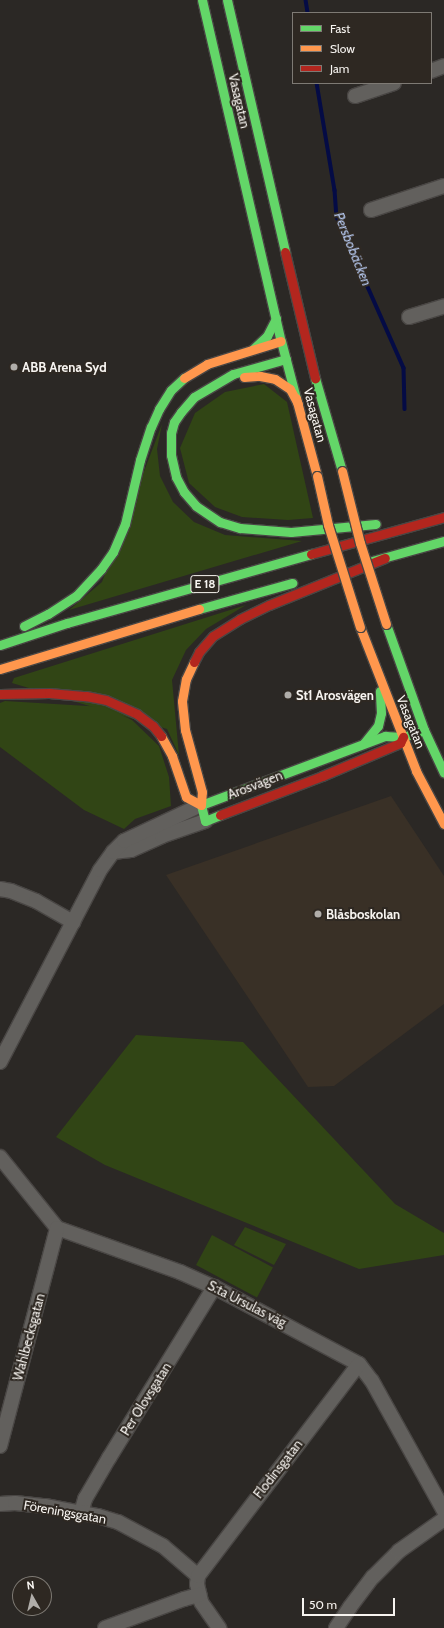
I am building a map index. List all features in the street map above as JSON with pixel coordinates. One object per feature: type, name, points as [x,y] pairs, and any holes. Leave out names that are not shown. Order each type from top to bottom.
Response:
[{"type":"main road","name":"Vasagatan","points":[[202,0],[276,318],[293,337],[297,356],[298,404],[328,524],[360,627],[380,680],[416,771],[444,824]]},
{"type":"main road","name":"Vasagatan","points":[[226,0],[297,356],[342,471],[360,543],[386,624],[424,730],[444,773]]},
{"type":"main road","points":[[253,349],[267,336],[276,318]]},
{"type":"main road","points":[[15,629],[48,614],[76,596],[101,569],[113,552],[127,517],[140,460],[151,427],[158,409],[171,390],[184,378],[207,364],[293,337]]},
{"type":"main road","name":"E 18","points":[[297,356],[233,374],[194,397],[174,422],[170,446],[172,464],[176,477],[184,492],[196,506],[220,522],[257,531],[311,531],[384,523],[410,526]]},
{"type":"main road","points":[[233,374],[246,378],[260,376],[275,379],[290,389],[298,404]]},
{"type":"main road","name":"E 18","points":[[0,645],[82,619],[444,517]]},
{"type":"main road","points":[[314,577],[444,541]]},
{"type":"main road","points":[[205,821],[201,805],[202,792],[185,730],[182,702],[186,679],[199,652],[213,636],[240,618],[385,558]]},
{"type":"main road","name":"E 18","points":[[0,669],[232,599],[301,581]]},
{"type":"main road","points":[[363,744],[378,726],[381,713],[380,680]]},
{"type":"main road","points":[[0,694],[49,692],[86,696],[106,700],[137,714],[153,726],[162,737],[172,756],[186,797],[201,805]]},
{"type":"main road","name":"Arosvägen","points":[[201,805],[385,736],[403,737],[424,730]]},
{"type":"main road","name":"Arosvägen","points":[[205,821],[400,744],[403,737]]},
{"type":"main road","points":[[355,762],[390,756]]},
{"type":"main road","points":[[401,761],[416,771]]},
{"type":"street","points":[[432,70],[444,66]]},
{"type":"street","points":[[355,96],[391,84]]},
{"type":"street","points":[[371,210],[444,186]]},
{"type":"street","points":[[408,317],[444,306]]},
{"type":"street","name":"Arosvägen","points":[[0,1062],[100,870],[113,852],[124,841],[201,805]]},
{"type":"street","name":"Arosvägen","points":[[113,852],[131,850],[162,836],[205,821]]},
{"type":"street","points":[[0,889],[12,891],[36,901],[73,922]]},
{"type":"street","name":"S:ta Ursulas väg","points":[[0,1157],[57,1228],[77,1237],[180,1272],[214,1287],[359,1364],[372,1381],[444,1511]]},
{"type":"street","name":"Wahlbecksgatan","points":[[0,1446],[57,1228]]},
{"type":"street","name":"Per Olovsgatan","points":[[80,1513],[85,1499],[105,1465],[214,1287]]},
{"type":"street","name":"Flodinsgatan","points":[[198,1576],[359,1364]]},
{"type":"street","name":"Föreningsgatan","points":[[0,1504],[14,1503],[45,1506],[118,1522],[163,1546],[198,1576]]},
{"type":"street","points":[[336,1628],[373,1577],[399,1551],[444,1520]]},
{"type":"street","points":[[198,1576],[197,1584],[199,1595],[207,1612],[219,1628]]},
{"type":"street","points":[[105,1628],[199,1595]]},
{"type":"shaded area","name":"Blåsboskolan","points":[[391,796],[444,876],[444,1004],[334,1086],[308,1087],[166,875]]},
{"type":"green space","points":[[264,384],[287,402],[313,518],[288,520],[242,517],[215,507],[189,483],[180,448],[195,413],[225,392]]},
{"type":"green space","points":[[162,424],[157,449],[160,476],[173,502],[194,522],[225,535],[302,541],[69,610],[102,582]]},
{"type":"green space","points":[[246,605],[206,629],[186,650],[172,680],[179,755],[167,729],[12,683],[14,678]]},
{"type":"green space","points":[[5,701],[104,707],[132,720],[159,746],[169,777],[171,806],[135,819],[124,829],[84,810],[0,747],[0,703]]},
{"type":"green space","points":[[136,1035],[243,1042],[395,1204],[444,1233],[444,1255],[359,1269],[105,1165],[56,1137]]},
{"type":"green space","points":[[245,1227],[286,1244],[274,1265],[234,1245]]},
{"type":"green space","points":[[212,1235],[273,1267],[257,1297],[196,1265]]},
{"type":"waterway","name":"Persbobäcken","points":[[306,0],[308,12]]},
{"type":"waterway","name":"Persbobäcken","points":[[317,84],[335,190],[337,217],[404,368],[405,409]]},
{"type":"traffic: fast","points":[[202,0],[281,341],[296,398]]},
{"type":"traffic: fast","points":[[227,0],[285,252]]},
{"type":"traffic: fast","points":[[253,349],[267,336],[276,318]]},
{"type":"traffic: fast","points":[[286,359],[233,374],[194,397],[181,412],[174,422],[171,433],[171,455],[176,477],[184,492],[196,506],[220,522],[240,528],[291,532],[376,524]]},
{"type":"traffic: fast","points":[[24,626],[48,614],[76,596],[101,569],[113,552],[125,524],[140,460],[151,427],[159,409],[171,390],[184,378]]},
{"type":"traffic: fast","points":[[315,378],[342,471]]},
{"type":"traffic: fast","points":[[372,561],[444,541]]},
{"type":"traffic: fast","points":[[0,645],[67,623],[311,554]]},
{"type":"traffic: fast","points":[[199,609],[292,583]]},
{"type":"traffic: fast","points":[[386,624],[424,730],[444,773]]},
{"type":"traffic: fast","points":[[364,743],[378,726],[381,713],[380,691]]},
{"type":"traffic: fast","points":[[220,815],[205,821],[201,805],[385,736],[403,737],[424,730]]},
{"type":"traffic: slow","points":[[184,378],[207,364],[281,341]]},
{"type":"traffic: slow","points":[[244,377],[260,376],[275,379],[290,389],[298,404]]},
{"type":"traffic: slow","points":[[296,398],[317,476]]},
{"type":"traffic: slow","points":[[342,471],[360,543],[386,624]]},
{"type":"traffic: slow","points":[[317,476],[328,525],[360,627]]},
{"type":"traffic: slow","points":[[0,669],[199,609]]},
{"type":"traffic: slow","points":[[360,627],[416,771],[444,824]]},
{"type":"traffic: slow","points":[[161,736],[172,756],[186,797],[201,805],[202,792],[185,730],[182,701],[186,679],[194,662]]},
{"type":"traffic: jam","points":[[285,252],[315,378]]},
{"type":"traffic: jam","points":[[311,554],[444,517]]},
{"type":"traffic: jam","points":[[194,662],[199,652],[213,636],[240,619],[269,605],[385,558]]},
{"type":"traffic: jam","points":[[0,694],[49,693],[86,696],[106,700],[137,714],[153,726],[161,736]]},
{"type":"traffic: jam","points":[[220,815],[322,776],[400,743],[403,737]]},
{"type":"place","name":"ABB Arena Syd","points":[[14,367]]},
{"type":"place","name":"St1 Arosvägen","points":[[288,695]]},
{"type":"place","name":"Blåsboskolan","points":[[318,914]]}]
